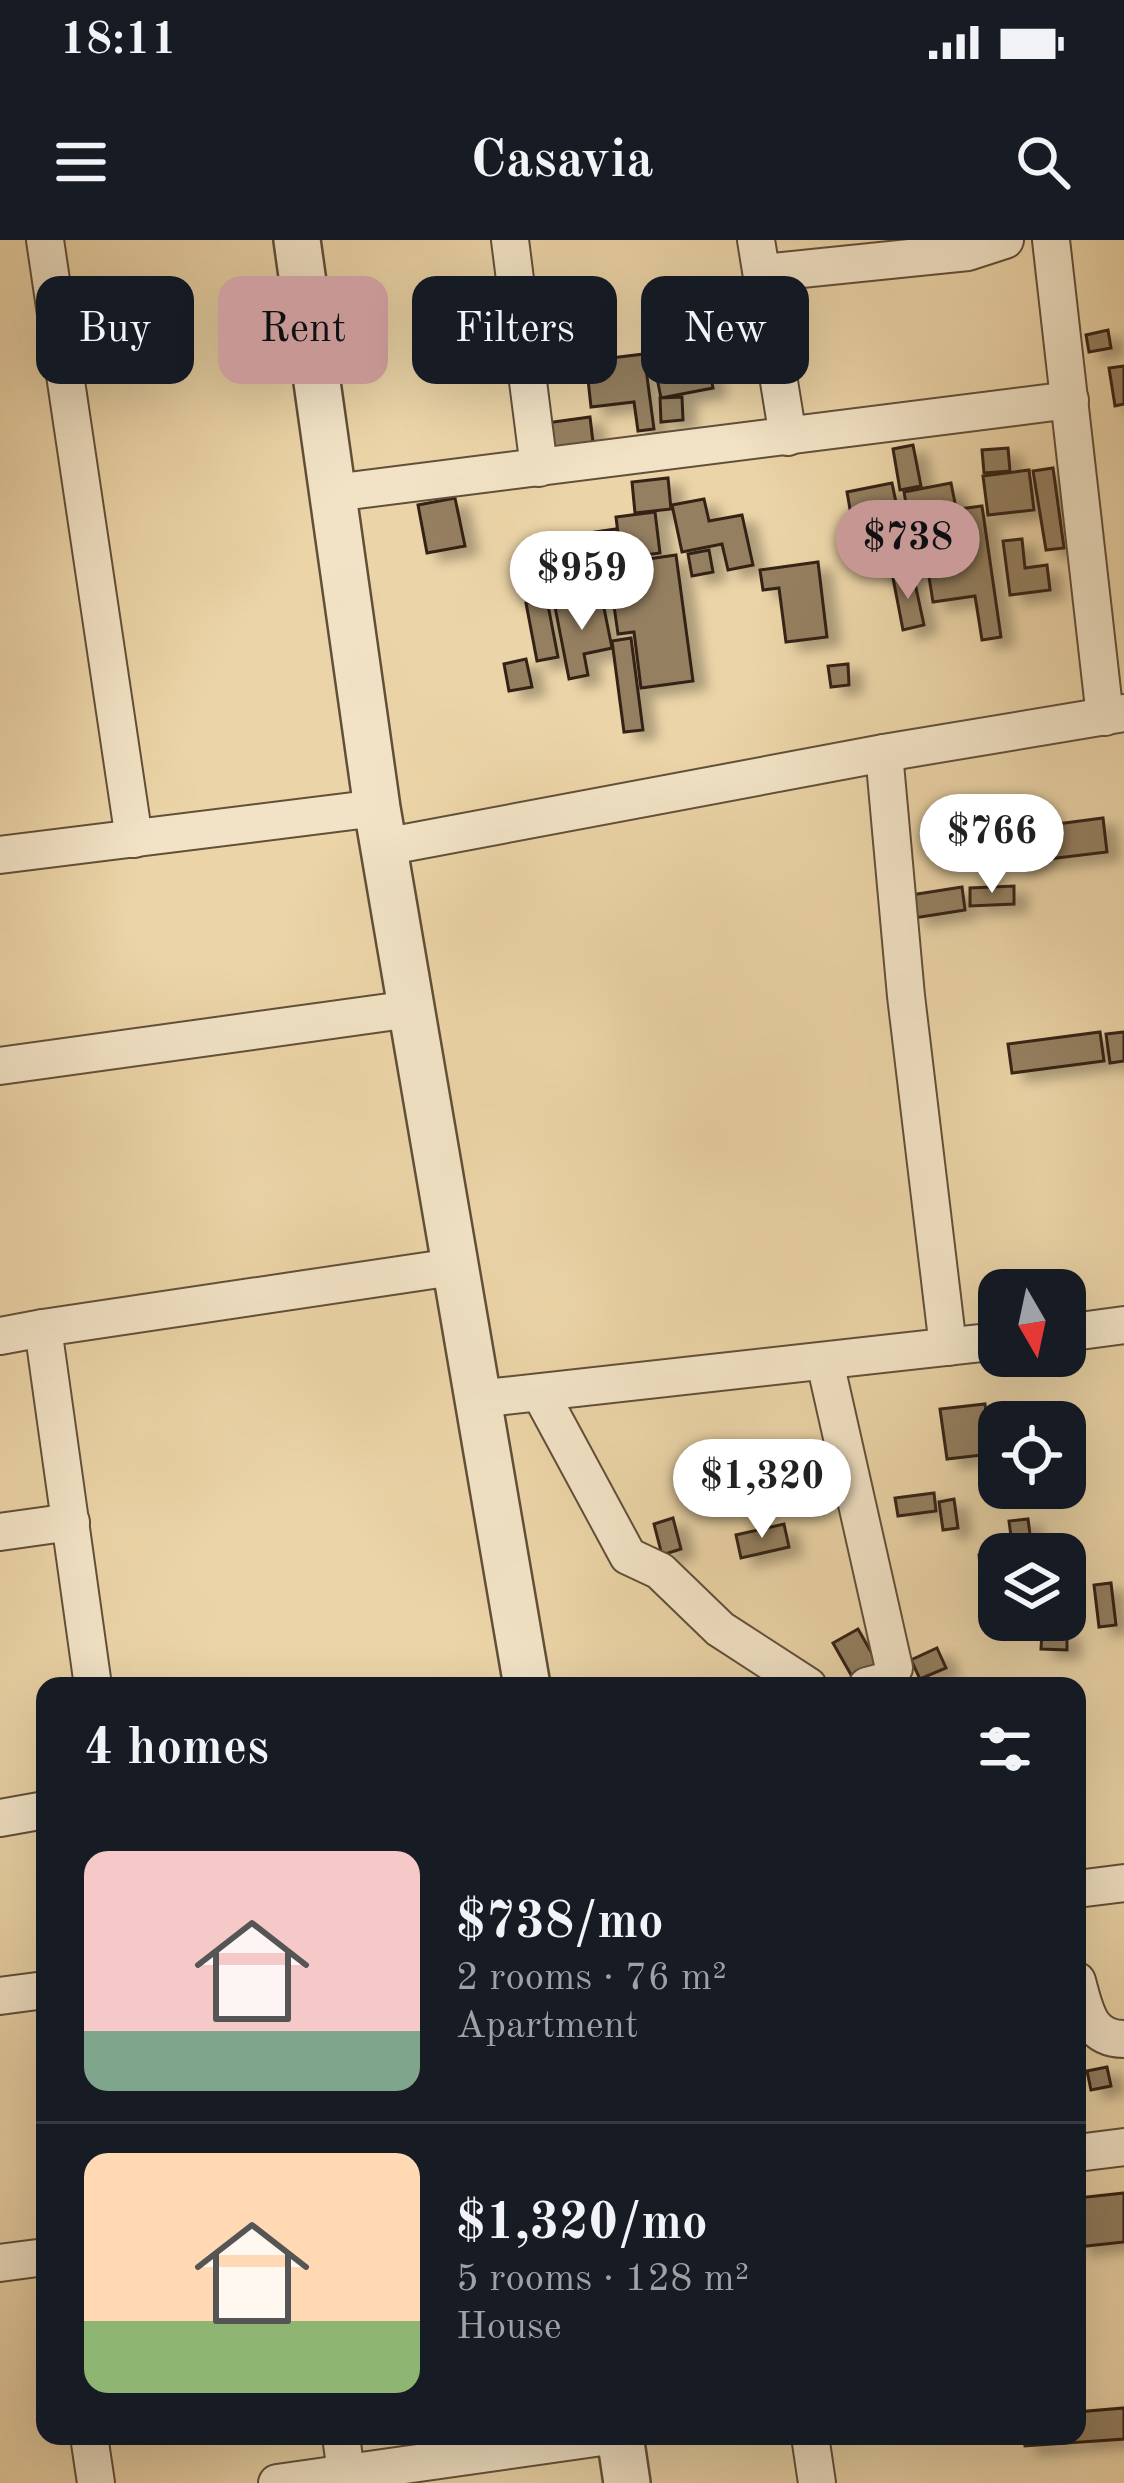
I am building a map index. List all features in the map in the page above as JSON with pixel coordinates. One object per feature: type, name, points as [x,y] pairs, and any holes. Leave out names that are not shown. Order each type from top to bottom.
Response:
[{"type":"street","points":[[45,240],[134,838]]},
{"type":"street","points":[[297,240],[381,827],[525,1677]]},
{"type":"street","points":[[510,240],[539,468]]},
{"type":"street","points":[[788,437],[759,256],[968,252],[1005,240]]},
{"type":"street","points":[[0,855],[134,838],[381,827],[1114,715],[1051,240]]},
{"type":"street","points":[[333,494],[1070,400]]},
{"type":"street","points":[[884,753],[906,997],[948,1347]]},
{"type":"street","points":[[0,1066],[411,1009]]},
{"type":"street","points":[[0,1336],[453,1267]]},
{"type":"street","points":[[1086,1330],[1124,1325]]},
{"type":"street","points":[[43,1328],[92,1677]]},
{"type":"street","points":[[477,1399],[978,1343]]},
{"type":"street","points":[[825,1362],[894,1668],[888,1677]]},
{"type":"street","points":[[540,1393],[628,1556],[660,1570],[720,1629],[794,1677]]},
{"type":"street","points":[[0,1532],[70,1522]]},
{"type":"street","points":[[0,1818],[36,1812]]},
{"type":"street","points":[[1086,1888],[1124,1883]]},
{"type":"street","points":[[0,1996],[36,1991]]},
{"type":"street","points":[[1086,2007],[1094,2030],[1108,2039],[1124,2039]]},
{"type":"street","points":[[1086,2152],[1124,2146]]},
{"type":"street","points":[[0,2263],[36,2258]]},
{"type":"street","points":[[90,2445],[96,2483]]},
{"type":"street","points":[[341,2445],[346,2473]]},
{"type":"street","points":[[277,2483],[545,2445]]},
{"type":"street","points":[[621,2445],[627,2483]]},
{"type":"street","points":[[812,2445],[817,2483]]},
{"type":"building","points":[[1108,330],[1111,348],[1089,352],[1086,335]]},
{"type":"building","points":[[641,354],[641,384],[648,384],[654,429],[638,431],[634,402],[591,407],[588,384],[617,384],[617,357]]},
{"type":"building","points":[[1124,366],[1124,404],[1115,406],[1109,368]]},
{"type":"building","points":[[658,384],[712,384],[713,388],[661,398]]},
{"type":"building","points":[[682,397],[683,420],[661,422],[660,398]]},
{"type":"building","points":[[590,417],[593,442],[549,448],[546,423]]},
{"type":"building","points":[[913,445],[921,486],[900,490],[893,449]]},
{"type":"building","points":[[1008,448],[1010,471],[984,473],[982,450]]},
{"type":"building","points":[[1053,468],[1064,548],[1046,550],[1033,471]]},
{"type":"building","points":[[1029,470],[1034,510],[988,515],[983,476]]},
{"type":"building","points":[[668,478],[671,509],[635,513],[632,482]]},
{"type":"building","points":[[892,483],[899,517],[853,526],[847,492]]},
{"type":"building","points":[[951,483],[960,528],[912,537],[904,492]]},
{"type":"building","points":[[455,498],[465,546],[427,553],[418,505]]},
{"type":"building","points":[[704,499],[709,521],[742,515],[753,565],[728,570],[722,544],[682,552],[672,505]]},
{"type":"building","points":[[982,506],[1001,637],[982,640],[975,596],[933,602],[928,571],[918,573],[915,549],[964,542],[959,509]]},
{"type":"building","points":[[655,512],[660,553],[621,558],[616,517]]},
{"type":"building","points":[[908,525],[913,568],[876,572],[870,530]]},
{"type":"building","points":[[616,529],[620,563],[676,555],[693,681],[641,688],[634,632],[618,634],[609,571],[600,573],[595,532]]},
{"type":"building","points":[[1022,539],[1025,568],[1047,565],[1050,590],[1010,595],[1003,541]]},
{"type":"building","points":[[709,550],[713,572],[692,576],[688,554]]},
{"type":"building","points":[[818,562],[827,637],[786,642],[779,588],[763,590],[760,570]]},
{"type":"building","points":[[913,574],[924,625],[903,630],[893,578]]},
{"type":"building","points":[[602,598],[612,648],[584,654],[588,675],[569,679],[555,607]]},
{"type":"building","points":[[547,600],[558,657],[537,661],[526,603]]},
{"type":"building","points":[[631,638],[643,730],[624,732],[612,641]]},
{"type":"building","points":[[526,659],[532,687],[509,691],[504,664]]},
{"type":"building","points":[[848,664],[849,685],[831,687],[828,666]]},
{"type":"building","points":[[1103,818],[1107,852],[1015,863],[1011,830]]},
{"type":"building","points":[[1014,886],[1014,904],[970,906],[970,888]]},
{"type":"building","points":[[962,887],[965,910],[914,918],[911,895]]},
{"type":"building","points":[[1100,1032],[1104,1061],[1012,1073],[1008,1044]]},
{"type":"building","points":[[1124,1032],[1124,1061],[1110,1063],[1106,1034]]},
{"type":"building","points":[[978,1405],[978,1455],[947,1459],[940,1409]]},
{"type":"building","points":[[934,1493],[936,1511],[898,1516],[895,1498]]},
{"type":"building","points":[[954,1499],[958,1528],[943,1530],[939,1502]]},
{"type":"building","points":[[673,1518],[681,1549],[662,1555],[654,1524]]},
{"type":"building","points":[[1028,1519],[1030,1533],[1011,1533],[1009,1521]]},
{"type":"building","points":[[784,1524],[789,1547],[741,1558],[736,1535]]},
{"type":"building","points":[[1111,1583],[1116,1625],[1099,1627],[1094,1585]]},
{"type":"building","points":[[858,1629],[879,1666],[852,1677],[833,1643]]},
{"type":"building","points":[[1041,1641],[1067,1641],[1067,1650],[1041,1649]]},
{"type":"building","points":[[937,1648],[946,1668],[919,1677],[911,1660]]},
{"type":"building","points":[[1107,2067],[1111,2086],[1091,2090],[1087,2071]]},
{"type":"building","points":[[1124,2193],[1124,2242],[1086,2246],[1086,2197]]},
{"type":"building","points":[[1124,2408],[1124,2439],[1086,2442],[1086,2411]]}]
